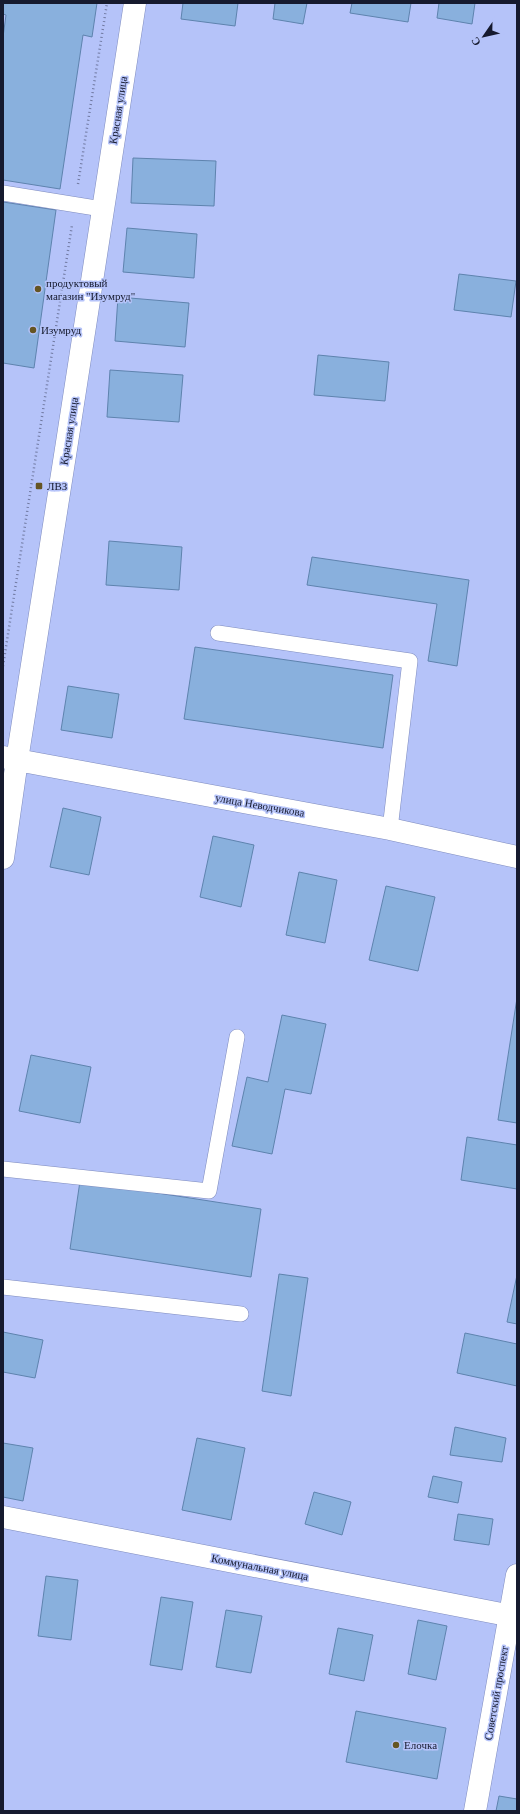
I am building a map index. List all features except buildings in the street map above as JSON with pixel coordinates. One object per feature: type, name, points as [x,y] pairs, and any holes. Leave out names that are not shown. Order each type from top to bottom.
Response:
[{"type":"street","name":"Красная улица","points":[[3,858],[10,758],[45,588],[102,209],[135,3]]},
{"type":"street","name":"улица Неводчикова","points":[[10,758],[390,829],[517,857]]},
{"type":"street","name":"Коммунальная улица","points":[[3,1517],[513,1617]]},
{"type":"street","name":"Советский проспект","points":[[476,1811],[513,1617],[517,1575]]},
{"type":"lane","points":[[3,193],[102,209]]},
{"type":"lane","points":[[218,633],[410,661],[390,829]]},
{"type":"lane","points":[[3,1169],[209,1191],[237,1037]]},
{"type":"lane","points":[[3,1287],[241,1314]]},
{"type":"path","points":[[3,666],[106,3]]},
{"type":"place","name":"продуктовый магазин \"Изумруд\"","points":[[38,289]]},
{"type":"place","name":"Изумруд","points":[[33,330]]},
{"type":"place","name":"ЛВЗ","points":[[39,486]]},
{"type":"place","name":"Елочка","points":[[396,1745]]}]
